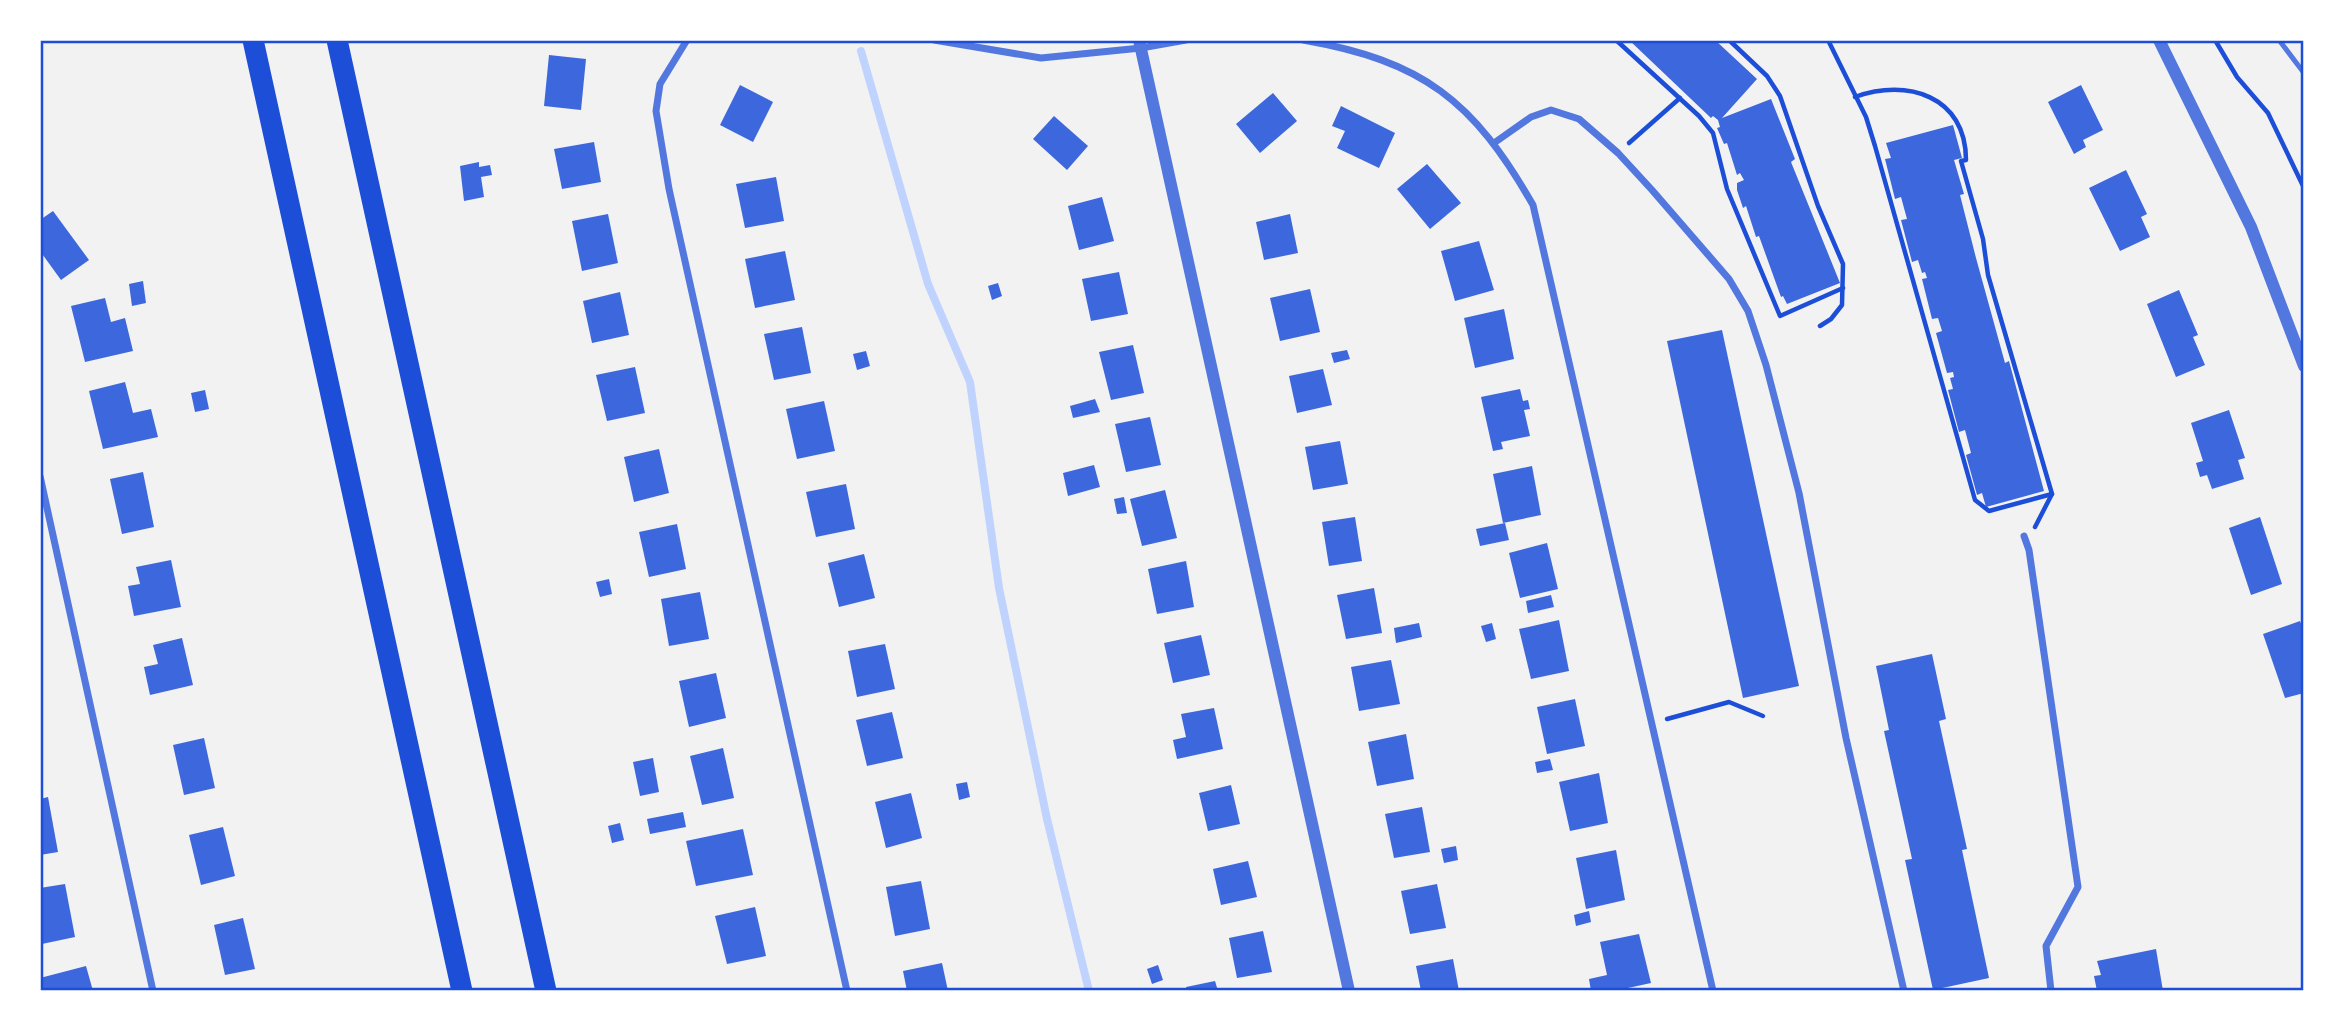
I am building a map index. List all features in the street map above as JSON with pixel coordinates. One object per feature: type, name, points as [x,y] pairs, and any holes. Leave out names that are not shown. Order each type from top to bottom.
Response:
[{"type":"highway","points":[[253,40],[463,991]]},
{"type":"highway","points":[[337,40],[546,988]]},
{"type":"street","points":[[687,40],[660,84],[656,111],[669,189],[847,991]]},
{"type":"street","points":[[934,40],[1041,58],[1186,40]]},
{"type":"street","points":[[1303,40],[1354,50],[1400,65],[1442,91],[1479,123],[1533,205],[1713,991]]},
{"type":"street","points":[[2159,40],[2251,228],[2304,366]]},
{"type":"street","points":[[1140,44],[1349,991]]},
{"type":"street","points":[[1494,143],[1531,117],[1551,110],[1579,119],[1618,153],[1652,190],[1729,279],[1748,311],[1766,365],[1799,493],[1846,738],[1904,991]]},
{"type":"street","points":[[40,476],[153,991]]},
{"type":"street","points":[[2024,536],[2029,550],[2078,887],[2046,946],[2051,991]]},
{"type":"lane","points":[[2279,40],[2304,73]]},
{"type":"path","points":[[1616,40],[1680,98],[1713,134],[1727,189],[1780,316],[1843,288]]},
{"type":"path","points":[[1729,40],[1767,76],[1780,96],[1814,196],[1843,264],[1842,305],[1820,326]]},
{"type":"path","points":[[1828,40],[1875,146],[1975,500],[1989,511],[2052,494]]},
{"type":"path","points":[[2215,40],[2237,77],[2268,113],[2304,188]]},
{"type":"path","points":[[1855,97],[1869,92],[1906,91],[1937,98],[1954,117],[1966,152],[1966,160],[1961,161],[1983,239],[1988,275],[2052,494],[2030,535],[2024,536]]},
{"type":"path","points":[[1645,130],[1680,98]]},
{"type":"path","points":[[1653,723],[1729,702],[1763,716]]},
{"type":"building","points":[[1629,40],[1715,40],[1757,79],[1722,118],[1771,99],[1795,159],[1791,162],[1840,283],[1787,304],[1783,296],[1781,297],[1746,206],[1743,208],[1737,183],[1744,180],[1740,173],[1737,175],[1727,143],[1724,144],[1717,128],[1720,127],[1718,120],[1713,116],[1711,118]]},
{"type":"building","points":[[549,55],[586,59],[581,110],[544,106]]},
{"type":"building","points":[[740,85],[773,102],[753,142],[720,125]]},
{"type":"building","points":[[2081,85],[2103,130],[2083,140],[2086,147],[2074,154],[2048,102]]},
{"type":"building","points":[[1273,93],[1297,121],[1260,153],[1236,124]]},
{"type":"building","points":[[1341,106],[1395,133],[1379,168],[1337,148],[1345,131],[1332,126]]},
{"type":"building","points":[[1054,116],[1088,146],[1067,170],[1033,139]]},
{"type":"building","points":[[1953,125],[1962,158],[1954,160],[1964,194],[1960,195],[2005,363],[2009,361],[2044,491],[1986,507],[1982,493],[1977,495],[1966,455],[1971,453],[1965,430],[1959,432],[1948,390],[1953,389],[1950,378],[1954,377],[1953,372],[1947,373],[1936,333],[1942,331],[1938,318],[1932,319],[1922,279],[1927,278],[1925,272],[1922,273],[1918,260],[1912,262],[1901,220],[1907,219],[1901,197],[1895,199],[1885,159],[1891,158],[1886,143]]},
{"type":"building","points":[[594,142],[601,182],[562,189],[554,149]]},
{"type":"building","points":[[479,162],[479,167],[490,165],[492,175],[481,177],[484,197],[464,201],[460,166]]},
{"type":"building","points":[[1427,164],[1461,203],[1430,229],[1397,189]]},
{"type":"building","points":[[2126,170],[2147,214],[2141,217],[2150,237],[2120,251],[2089,188]]},
{"type":"building","points":[[776,177],[784,221],[745,228],[736,184]]},
{"type":"building","points":[[1102,197],[1114,241],[1079,250],[1068,206]]},
{"type":"building","points":[[53,211],[89,260],[61,280],[40,251],[40,220]]},
{"type":"building","points":[[608,214],[618,263],[582,271],[572,221]]},
{"type":"building","points":[[1290,214],[1298,253],[1264,260],[1256,222]]},
{"type":"building","points":[[1479,241],[1494,290],[1455,301],[1441,251]]},
{"type":"building","points":[[785,251],[795,300],[755,308],[745,259]]},
{"type":"building","points":[[1119,272],[1128,314],[1091,321],[1082,279]]},
{"type":"building","points":[[143,281],[146,303],[132,306],[129,284]]},
{"type":"building","points":[[998,283],[1002,296],[992,300],[988,286]]},
{"type":"building","points":[[1310,289],[1320,332],[1280,341],[1270,298]]},
{"type":"building","points":[[2179,290],[2198,335],[2193,337],[2205,365],[2176,377],[2147,304]]},
{"type":"building","points":[[620,292],[629,335],[592,343],[583,301]]},
{"type":"building","points":[[105,298],[111,322],[125,318],[133,351],[85,362],[71,306]]},
{"type":"building","points":[[1504,309],[1514,359],[1475,368],[1464,318]]},
{"type":"building","points":[[802,327],[811,373],[774,380],[764,334]]},
{"type":"building","points":[[1722,330],[1799,686],[1743,698],[1667,341]]},
{"type":"building","points":[[1133,345],[1144,393],[1111,400],[1099,352]]},
{"type":"building","points":[[1347,350],[1350,359],[1334,363],[1331,353]]},
{"type":"building","points":[[866,351],[870,366],[857,370],[853,354]]},
{"type":"building","points":[[635,367],[645,413],[607,421],[596,375]]},
{"type":"building","points":[[1323,369],[1332,405],[1297,413],[1289,376]]},
{"type":"building","points":[[125,382],[133,413],[151,409],[158,437],[103,449],[89,391]]},
{"type":"building","points":[[1520,389],[1523,401],[1528,400],[1530,409],[1524,410],[1530,436],[1501,442],[1503,449],[1493,451],[1481,397]]},
{"type":"building","points":[[205,390],[209,409],[195,412],[191,393]]},
{"type":"building","points":[[1095,399],[1100,412],[1073,418],[1070,406]]},
{"type":"building","points":[[824,401],[835,451],[797,459],[786,409]]},
{"type":"building","points":[[2229,410],[2245,458],[2238,460],[2244,479],[2212,489],[2207,475],[2200,477],[2196,463],[2203,461],[2191,423]]},
{"type":"building","points":[[1150,417],[1161,465],[1126,472],[1115,424]]},
{"type":"building","points":[[1340,441],[1348,484],[1313,490],[1305,447]]},
{"type":"building","points":[[659,449],[669,493],[634,502],[624,457]]},
{"type":"building","points":[[1094,465],[1100,487],[1068,496],[1063,473]]},
{"type":"building","points":[[1532,466],[1541,515],[1503,523],[1493,474]]},
{"type":"building","points":[[143,472],[154,527],[122,534],[110,479]]},
{"type":"building","points":[[846,484],[855,529],[816,537],[806,492]]},
{"type":"building","points":[[1165,490],[1177,538],[1142,546],[1130,499]]},
{"type":"building","points":[[1124,497],[1127,513],[1117,514],[1114,499]]},
{"type":"building","points":[[1355,517],[1362,561],[1329,566],[1322,522]]},
{"type":"building","points":[[2260,517],[2282,584],[2251,595],[2229,528]]},
{"type":"building","points":[[1505,523],[1509,540],[1480,546],[1476,529]]},
{"type":"building","points":[[677,524],[686,569],[649,577],[639,532]]},
{"type":"building","points":[[1547,543],[1558,589],[1520,598],[1509,553]]},
{"type":"building","points":[[864,554],[875,598],[839,607],[828,563]]},
{"type":"building","points":[[171,560],[181,607],[134,616],[128,586],[140,584],[136,567]]},
{"type":"building","points":[[1186,561],[1194,607],[1157,614],[1148,569]]},
{"type":"building","points":[[609,579],[612,594],[600,597],[596,582]]},
{"type":"building","points":[[1374,588],[1382,633],[1346,639],[1337,595]]},
{"type":"building","points":[[700,592],[709,639],[669,646],[661,599]]},
{"type":"building","points":[[1551,595],[1554,607],[1528,613],[1526,601]]},
{"type":"building","points":[[1559,620],[1569,671],[1531,679],[1519,629]]},
{"type":"building","points":[[2300,621],[2304,631],[2304,693],[2285,698],[2263,634]]},
{"type":"building","points":[[1419,623],[1422,637],[1396,643],[1394,628]]},
{"type":"building","points":[[1492,623],[1496,639],[1486,642],[1481,626]]},
{"type":"building","points":[[1201,635],[1210,675],[1173,683],[1164,643]]},
{"type":"building","points":[[182,638],[193,685],[150,695],[144,667],[158,664],[153,645]]},
{"type":"building","points":[[885,644],[895,689],[857,697],[848,651]]},
{"type":"building","points":[[1932,654],[1946,719],[1939,721],[1967,849],[1962,850],[1989,978],[1933,990],[1905,860],[1912,859],[1884,731],[1889,730],[1876,666]]},
{"type":"building","points":[[1391,660],[1400,704],[1359,711],[1351,667]]},
{"type":"building","points":[[716,673],[726,718],[689,727],[679,681]]},
{"type":"building","points":[[1575,699],[1585,746],[1547,754],[1537,707]]},
{"type":"building","points":[[1214,708],[1223,749],[1177,759],[1173,740],[1186,737],[1181,714]]},
{"type":"building","points":[[892,712],[903,758],[867,766],[856,720]]},
{"type":"building","points":[[1406,734],[1414,779],[1377,786],[1368,742]]},
{"type":"building","points":[[204,738],[215,788],[184,795],[173,745]]},
{"type":"building","points":[[723,748],[734,798],[702,805],[690,756]]},
{"type":"building","points":[[653,758],[659,792],[640,796],[633,762]]},
{"type":"building","points":[[1550,759],[1553,770],[1537,773],[1535,762]]},
{"type":"building","points":[[1599,773],[1608,823],[1570,831],[1559,782]]},
{"type":"building","points":[[967,782],[970,797],[959,800],[956,784]]},
{"type":"building","points":[[1231,785],[1240,824],[1208,831],[1199,793]]},
{"type":"building","points":[[911,793],[922,838],[886,848],[875,802]]},
{"type":"building","points":[[48,797],[58,852],[40,855],[40,799]]},
{"type":"building","points":[[1422,807],[1430,852],[1394,858],[1385,814]]},
{"type":"building","points":[[683,812],[686,827],[650,834],[647,819]]},
{"type":"building","points":[[620,823],[624,840],[612,843],[608,826]]},
{"type":"building","points":[[223,827],[235,876],[201,885],[189,835]]},
{"type":"building","points":[[743,829],[753,875],[696,886],[686,841]]},
{"type":"building","points":[[1456,846],[1458,860],[1444,863],[1441,849]]},
{"type":"building","points":[[1616,850],[1625,900],[1586,909],[1576,858]]},
{"type":"building","points":[[1248,861],[1257,897],[1221,905],[1213,869]]},
{"type":"building","points":[[921,881],[930,929],[895,936],[886,887]]},
{"type":"building","points":[[65,884],[75,937],[42,944],[40,888]]},
{"type":"building","points":[[1437,884],[1446,928],[1410,934],[1401,891]]},
{"type":"building","points":[[755,907],[766,956],[727,964],[715,916]]},
{"type":"building","points":[[1589,911],[1591,922],[1576,926],[1574,915]]},
{"type":"building","points":[[243,918],[255,969],[225,975],[214,925]]},
{"type":"building","points":[[1263,931],[1272,972],[1237,978],[1229,938]]},
{"type":"building","points":[[1639,934],[1651,983],[1614,991],[1591,991],[1589,979],[1607,975],[1600,942]]},
{"type":"building","points":[[2156,949],[2163,991],[2097,991],[2094,976],[2101,975],[2097,961]]},
{"type":"building","points":[[1453,959],[1459,991],[1421,991],[1416,966]]},
{"type":"building","points":[[942,963],[948,991],[907,991],[903,971]]},
{"type":"building","points":[[1158,965],[1163,980],[1152,984],[1147,969]]},
{"type":"building","points":[[86,966],[93,991],[43,991],[40,978]]},
{"type":"building","points":[[1215,981],[1218,991],[1187,991],[1186,987]]},
{"type":"waterway","points":[[861,51],[928,284],[970,382],[999,588],[1047,819],[1089,991]]}]
